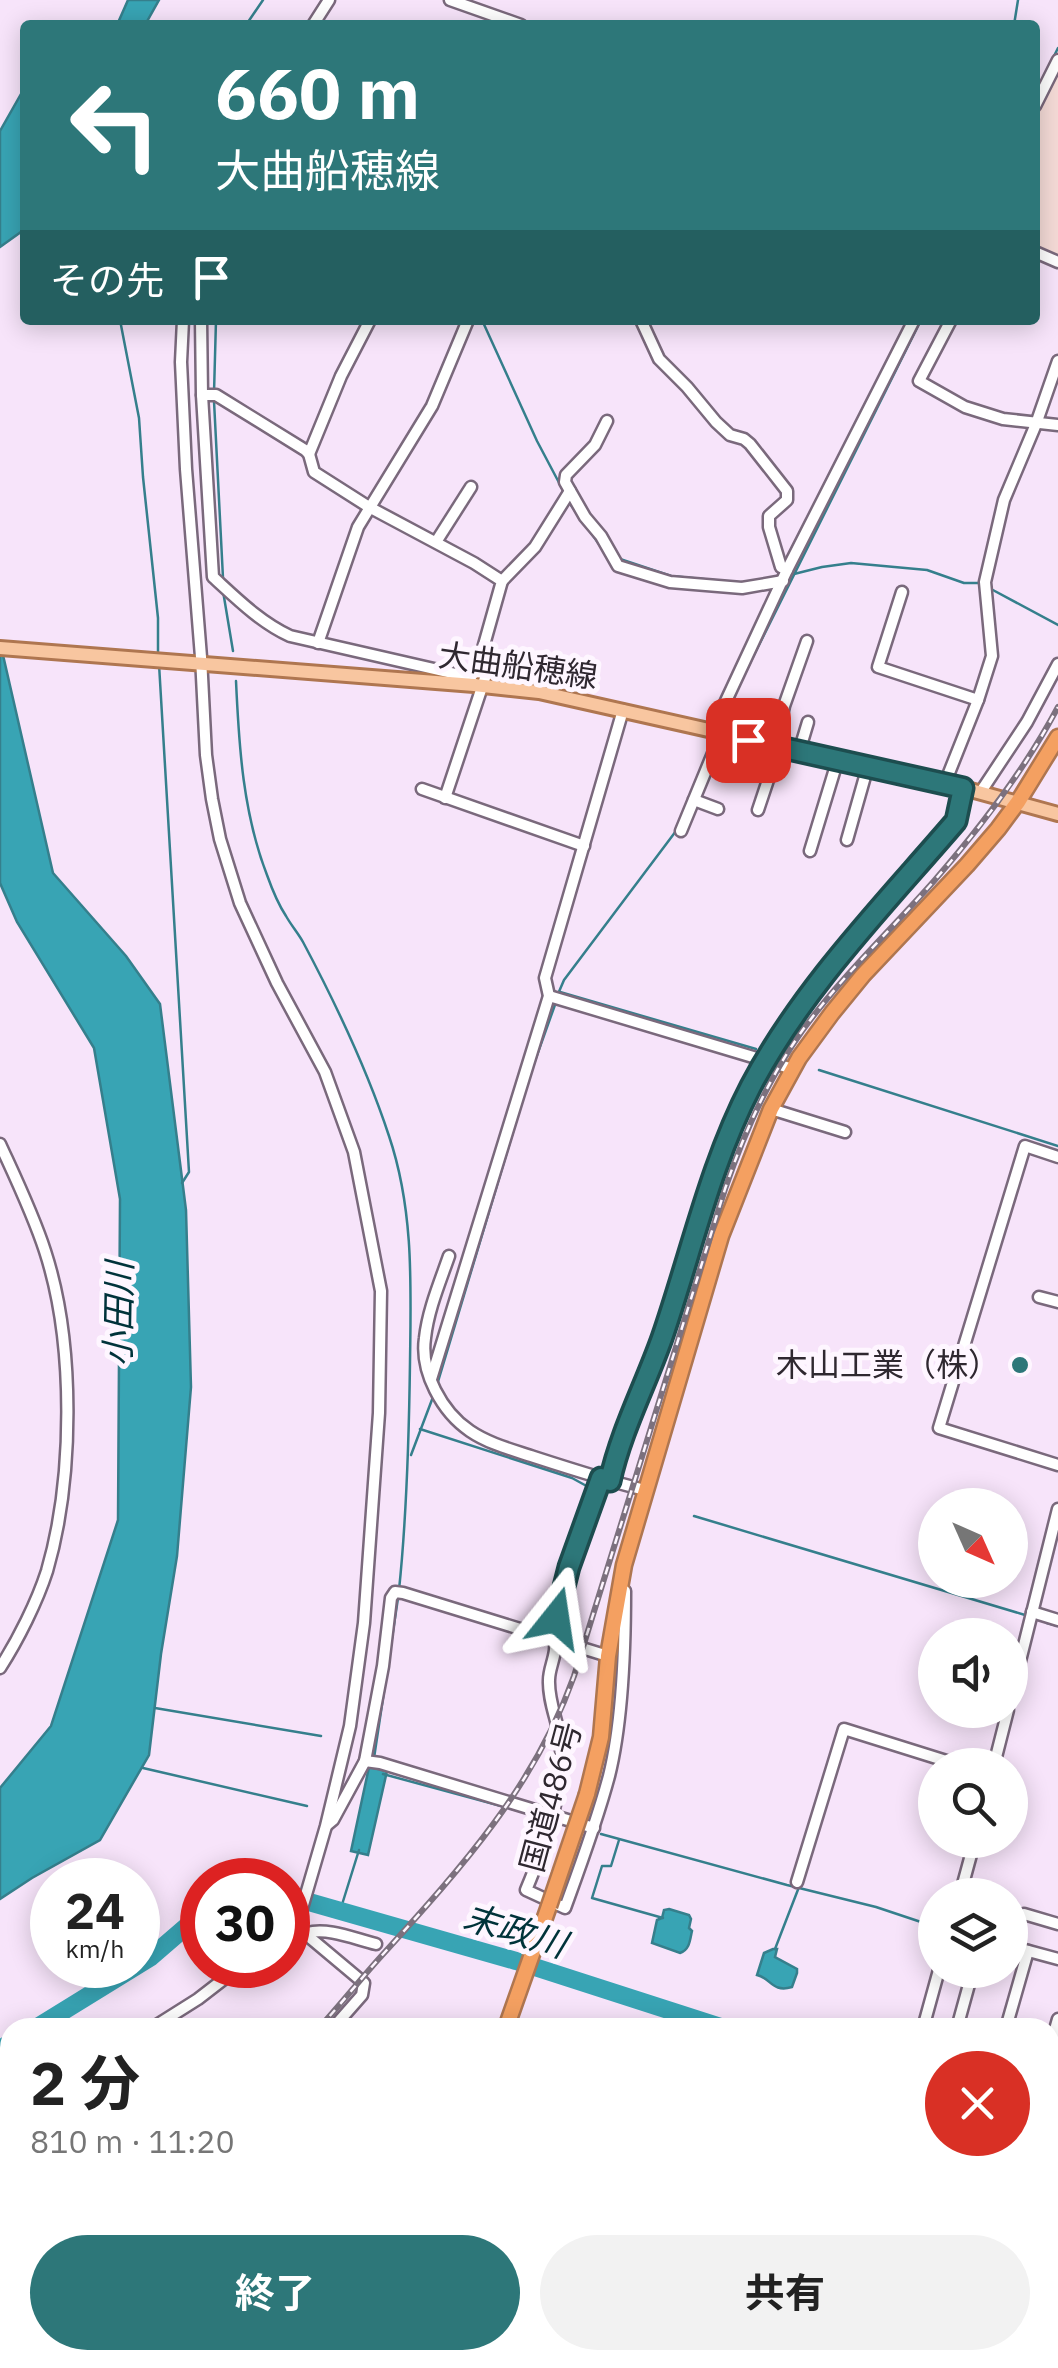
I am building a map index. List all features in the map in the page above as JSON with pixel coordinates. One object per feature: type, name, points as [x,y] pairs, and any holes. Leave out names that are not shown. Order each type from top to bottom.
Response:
[{"type":"highway","name":"国道486号","points":[[509,2018],[588,1794],[600,1737],[608,1656],[624,1565],[721,1236],[771,1109],[814,1037],[863,976],[967,865],[1018,802],[1058,738]]},
{"type":"main road","name":"大曲船穂線","points":[[0,648],[539,692],[963,788],[1058,814]]},
{"type":"street","points":[[450,0],[507,20]]},
{"type":"street","points":[[1040,96],[1058,60]]},
{"type":"street","points":[[183,325],[185,452],[206,756],[220,839],[240,904],[325,1072],[354,1152],[381,1292],[378,1433],[364,1624],[350,1726],[310,1880]]},
{"type":"street","points":[[201,325],[209,395],[213,576],[274,628],[290,636],[469,676],[479,685]]},
{"type":"street","points":[[367,325],[341,376],[309,454],[314,472],[502,581]]},
{"type":"street","points":[[318,643],[358,526],[432,406],[466,325]]},
{"type":"street","points":[[644,325],[659,358],[688,386],[716,422],[730,435],[750,444],[787,491],[787,500],[768,516],[785,576]]},
{"type":"street","points":[[682,831],[716,732],[785,576],[911,325]]},
{"type":"street","points":[[948,325],[919,381],[965,407],[1002,420],[1058,425]]},
{"type":"street","points":[[945,784],[992,656],[986,585],[1004,500],[1058,361]]},
{"type":"street","points":[[209,395],[309,454]]},
{"type":"street","points":[[608,421],[564,482],[618,566],[670,582],[742,588],[785,576]]},
{"type":"street","points":[[436,542],[470,487]]},
{"type":"street","points":[[445,798],[479,685],[486,675],[482,652],[502,581],[536,546],[570,491]]},
{"type":"street","points":[[902,592],[878,668],[978,700]]},
{"type":"street","points":[[758,810],[784,706],[807,640]]},
{"type":"street","points":[[980,792],[1027,722],[1058,664]]},
{"type":"street","points":[[432,1381],[550,996],[545,978],[624,710]]},
{"type":"street","points":[[800,752],[808,722]]},
{"type":"street","points":[[810,850],[838,759]]},
{"type":"street","points":[[846,840],[868,766]]},
{"type":"street","points":[[624,1565],[624,1642],[610,1773],[565,1908],[526,1890],[559,1779],[560,1735],[549,1678],[556,1618],[569,1567],[660,1341],[722,1150],[766,1060],[818,983],[956,821],[963,788]]},
{"type":"street","points":[[422,789],[584,846]]},
{"type":"street","points":[[694,800],[718,809]]},
{"type":"street","points":[[550,996],[793,1069]]},
{"type":"street","points":[[771,1109],[845,1132]]},
{"type":"street","points":[[0,1144],[46,1253],[58,1306],[66,1373],[66,1458],[46,1573],[0,1668]]},
{"type":"street","points":[[1058,1157],[1025,1146],[939,1428],[1058,1465]]},
{"type":"street","points":[[449,1256],[424,1339],[432,1381],[454,1417],[478,1436],[500,1446],[646,1490]]},
{"type":"street","points":[[1039,1296],[1058,1302]]},
{"type":"street","points":[[1028,1628],[1058,1509]]},
{"type":"street","points":[[326,1826],[372,1762],[391,1598],[399,1592],[608,1656]]},
{"type":"street","points":[[1032,1612],[1058,1620]]},
{"type":"street","points":[[797,1882],[844,1729],[918,1752]]},
{"type":"street","points":[[372,1762],[594,1828]]},
{"type":"street","points":[[1028,1915],[1058,1924]]},
{"type":"street","points":[[310,1932],[376,1944]]},
{"type":"street","points":[[310,1936],[364,1984],[362,1994],[341,2018]]},
{"type":"street","points":[[1028,1951],[1058,1959]]},
{"type":"street","points":[[168,2018],[213,1988]]},
{"type":"street","points":[[926,2018],[934,1988]]},
{"type":"street","points":[[961,2018],[969,1988]]},
{"type":"street","points":[[1009,2018],[1017,1988]]},
{"type":"shaded area","points":[[1058,68],[1058,257],[1040,250],[1040,103]]},
{"type":"water","points":[[128,0],[159,0],[148,20],[119,20]]},
{"type":"water","points":[[20,96],[20,233],[0,247],[0,131]]},
{"type":"water","points":[[0,642],[53,873],[126,956],[160,1004],[186,1210],[191,1387],[177,1556],[149,1755],[100,1840],[68,1858],[30,1858],[30,1879],[0,1899],[0,1788],[51,1726],[118,1520],[120,1199],[94,1048],[17,922],[0,883]]},
{"type":"water","points":[[369,1767],[387,1771],[368,1855],[351,1851]]},
{"type":"water","points":[[669,1909],[691,1919],[689,1944],[680,1953],[652,1943],[657,1920]]},
{"type":"water","points":[[777,1949],[775,1957],[797,1969],[792,1987],[776,1987],[757,1975],[764,1953]]},
{"type":"waterway","points":[[249,20],[263,0]]},
{"type":"waterway","points":[[1015,20],[1018,0]]},
{"type":"waterway","points":[[1040,84],[1058,48]]},
{"type":"waterway","points":[[121,325],[139,418],[158,618],[158,656]]},
{"type":"waterway","points":[[214,393],[216,325]]},
{"type":"waterway","points":[[484,325],[565,494]]},
{"type":"waterway","points":[[741,681],[919,325]]},
{"type":"waterway","points":[[214,401],[223,578]]},
{"type":"waterway","points":[[568,501],[604,551]]},
{"type":"waterway","points":[[620,559],[671,576],[744,583]]},
{"type":"waterway","points":[[790,575],[851,563],[927,570],[964,583],[980,583]]},
{"type":"waterway","points":[[991,589],[1058,625]]},
{"type":"waterway","points":[[223,591],[233,651]]},
{"type":"waterway","points":[[159,664],[189,1172],[182,1183]]},
{"type":"waterway","points":[[236,681],[244,780],[259,852],[278,901],[315,965],[361,1062],[389,1136],[403,1192],[409,1248],[410,1334],[407,1476],[399,1590]]},
{"type":"waterway","points":[[558,994],[564,980],[676,831]]},
{"type":"waterway","points":[[560,992],[756,1049]]},
{"type":"waterway","points":[[437,1385],[531,1072],[556,1002]]},
{"type":"waterway","points":[[819,1070],[1058,1146]]},
{"type":"waterway","points":[[411,1455],[433,1397]]},
{"type":"waterway","points":[[420,1429],[572,1478],[592,1489]]},
{"type":"waterway","points":[[694,1516],[1025,1615]]},
{"type":"waterway","points":[[374,1758],[398,1598]]},
{"type":"waterway","points":[[1047,1623],[1058,1626]]},
{"type":"waterway","points":[[155,1708],[321,1736]]},
{"type":"waterway","points":[[143,1768],[307,1806]]},
{"type":"waterway","points":[[383,1774],[541,1817]]},
{"type":"waterway","points":[[601,1834],[918,1921]]},
{"type":"waterway","points":[[619,1840],[611,1866],[602,1866],[592,1898],[663,1918]]},
{"type":"waterway","points":[[340,1911],[359,1850]]},
{"type":"waterway","points":[[775,1949],[799,1887]]},
{"type":"waterway","name":"末政川","points":[[310,1902],[516,1961],[693,2018]]},
{"type":"waterway","name":"末政川","points":[[52,2018],[151,1957],[180,1932]]},
{"type":"railway","points":[[328,2018],[494,1823],[539,1754],[558,1716],[574,1676],[725,1189],[778,1068],[833,992],[985,819],[1031,754],[1058,707]]},
{"type":"place","name":"木山工業（株）","points":[[1020,1365]]},
{"type":"route","points":[[556,1618],[569,1567],[601,1478],[610,1481],[617,1448],[660,1341],[722,1150],[751,1087],[818,983],[956,821],[963,788],[748,740]]},
{"type":"water label","name":"小田川","points":[[119,1314]]}]
